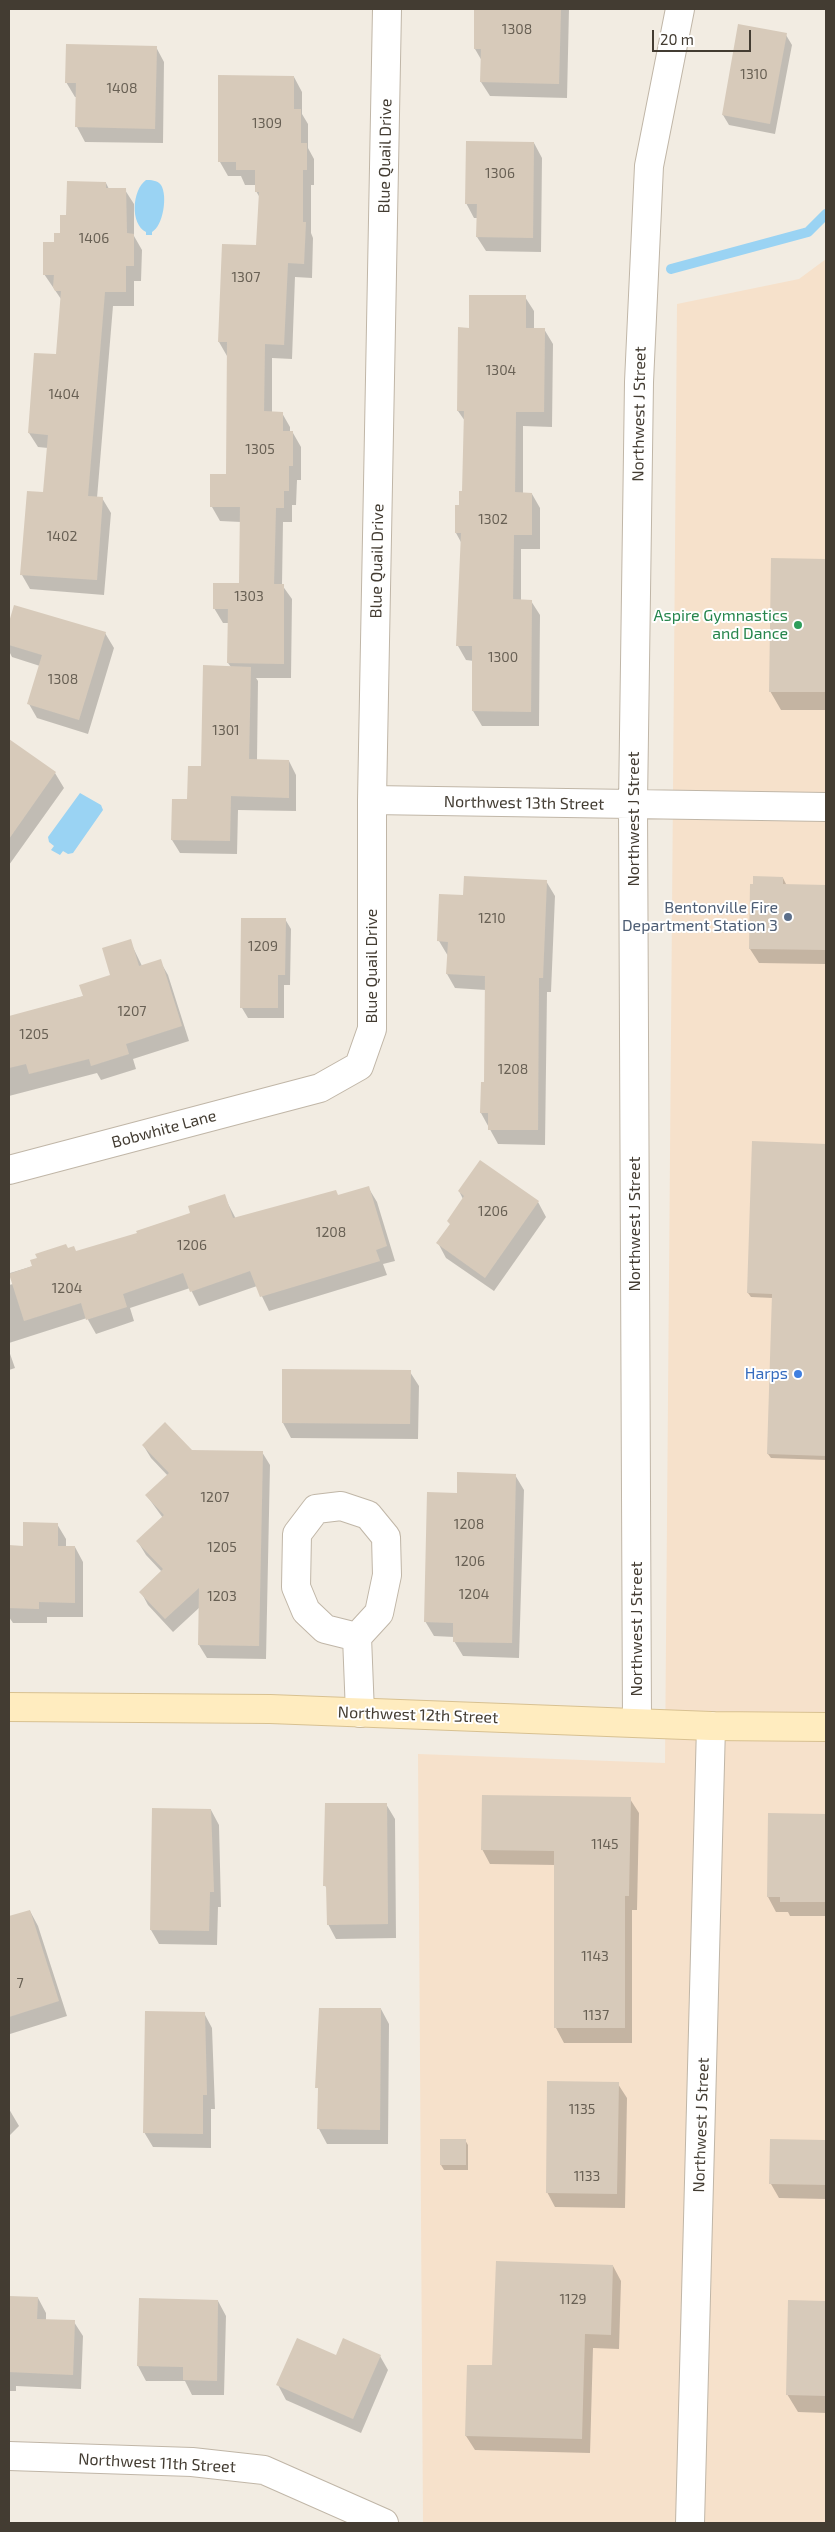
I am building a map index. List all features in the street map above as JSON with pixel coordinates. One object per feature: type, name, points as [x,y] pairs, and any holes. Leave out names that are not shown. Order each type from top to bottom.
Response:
[{"type":"street","name":"Blue Quail Drive","points":[[320,1088],[359,1066],[372,1029],[372,800],[387,9]]},
{"type":"street","name":"Northwest J Street","points":[[637,1723],[633,804],[639,382],[649,166],[680,9]]},
{"type":"street","name":"Northwest 13th Street","points":[[372,800],[826,806]]},
{"type":"street","name":"Bobwhite Lane","points":[[9,1170],[320,1088]]},
{"type":"street","points":[[357,1637],[325,1629],[306,1611],[296,1587],[297,1534],[316,1508],[341,1506],[368,1514],[386,1538],[387,1575],[379,1613],[357,1637],[360,1713]]},
{"type":"street","name":"Northwest 12th Street","points":[[9,1707],[270,1709],[712,1726],[826,1727]]},
{"type":"street","name":"Northwest J Street","points":[[690,2523],[712,1726]]},
{"type":"street","name":"Northwest 11th Street","points":[[9,2456],[192,2462],[264,2470],[384,2523]]},
{"type":"shaded area","points":[[826,259],[826,2523],[423,2523],[418,1754],[665,1763],[677,304],[799,279]]},
{"type":"water","points":[[146,180],[159,183],[164,196],[162,217],[152,235],[146,235],[146,232],[137,222],[135,215],[138,191]]},
{"type":"water","points":[[80,793],[101,805],[103,810],[73,853],[68,854],[63,851],[60,855],[51,850],[54,846],[49,842],[48,837]]},
{"type":"building","points":[[474,9],[561,9],[559,84],[480,82],[481,49],[474,49]]},
{"type":"building","points":[[738,24],[787,33],[770,124],[722,115]]},
{"type":"building","points":[[66,44],[157,46],[155,129],[75,127],[76,83],[65,83]]},
{"type":"building","points":[[218,75],[294,76],[294,109],[301,109],[301,143],[307,143],[307,170],[303,170],[303,222],[306,222],[304,264],[288,263],[284,345],[265,344],[264,411],[283,412],[283,431],[293,431],[293,466],[289,466],[289,491],[284,491],[284,508],[276,508],[274,584],[284,584],[284,664],[227,663],[228,609],[213,609],[213,583],[239,583],[240,507],[210,507],[210,474],[226,474],[227,342],[218,342],[222,244],[256,245],[259,192],[255,192],[255,170],[236,170],[236,162],[218,162]]},
{"type":"building","points":[[466,141],[534,142],[533,238],[476,237],[477,204],[465,204]]},
{"type":"building","points":[[67,181],[106,182],[106,188],[126,188],[127,233],[134,234],[134,266],[126,266],[126,292],[105,292],[88,496],[103,497],[97,580],[20,575],[27,491],[43,492],[48,435],[28,433],[34,353],[56,354],[61,291],[55,291],[53,287],[54,275],[43,275],[43,242],[54,242],[54,233],[60,233],[60,215],[66,215]]},
{"type":"building","points":[[469,295],[526,295],[526,328],[545,328],[544,412],[516,412],[515,492],[532,493],[532,535],[514,535],[513,599],[532,600],[531,712],[472,711],[472,646],[456,646],[461,533],[455,533],[455,505],[459,505],[459,491],[462,491],[464,411],[457,411],[458,327],[469,328]]},
{"type":"building","name":"Aspire Gymnastics and Dance","points":[[771,558],[826,559],[826,692],[769,692]]},
{"type":"building","points":[[14,605],[106,632],[79,720],[27,704],[42,655],[9,645],[9,622]]},
{"type":"building","points":[[203,665],[251,667],[249,759],[289,760],[289,798],[231,796],[230,841],[171,840],[172,799],[187,799],[188,766],[201,766]]},
{"type":"building","points":[[9,739],[56,772],[9,839]]},
{"type":"building","points":[[464,876],[547,880],[543,978],[539,978],[538,1130],[488,1130],[488,1113],[480,1113],[481,1082],[484,1082],[485,976],[446,974],[448,942],[437,941],[439,894],[463,895]]},
{"type":"building","name":"Bentonville Fire Department Station 3","points":[[753,876],[783,877],[783,884],[826,885],[826,950],[749,949],[750,884],[753,884]]},
{"type":"building","points":[[241,918],[286,918],[285,975],[278,975],[278,1008],[240,1008]]},
{"type":"building","points":[[131,939],[139,966],[161,959],[182,1026],[126,1044],[129,1054],[91,1066],[89,1059],[29,1074],[26,1064],[9,1068],[9,1016],[83,996],[79,985],[110,975],[102,948]]},
{"type":"building","name":"Harps","points":[[752,1141],[826,1144],[826,1456],[767,1454],[772,1294],[747,1293]]},
{"type":"building","points":[[480,1160],[539,1201],[485,1278],[436,1243],[450,1224],[447,1221],[464,1196],[458,1191]]},
{"type":"building","points":[[369,1186],[387,1246],[376,1250],[380,1261],[260,1297],[250,1271],[190,1292],[183,1273],[123,1294],[127,1307],[86,1320],[81,1303],[24,1321],[9,1274],[32,1266],[30,1260],[37,1258],[35,1254],[66,1244],[68,1248],[74,1246],[76,1251],[137,1233],[136,1231],[190,1213],[188,1206],[225,1194],[233,1218],[336,1190],[338,1195]]},
{"type":"building","points":[[282,1369],[411,1370],[410,1424],[282,1423]]},
{"type":"building","points":[[165,1422],[192,1450],[263,1451],[259,1646],[198,1645],[199,1588],[165,1619],[139,1592],[163,1569],[136,1541],[164,1515],[145,1495],[169,1473],[142,1445]]},
{"type":"building","points":[[457,1472],[516,1474],[512,1643],[453,1642],[453,1623],[424,1622],[427,1492],[457,1493]]},
{"type":"building","points":[[23,1522],[58,1523],[58,1546],[75,1546],[75,1603],[39,1602],[39,1609],[9,1608],[9,1545],[23,1546]]},
{"type":"building","points":[[482,1795],[631,1797],[629,1896],[625,1896],[625,2028],[554,2028],[554,1851],[481,1850]]},
{"type":"building","points":[[325,1803],[387,1803],[388,1924],[327,1925],[326,1886],[323,1886]]},
{"type":"building","points":[[152,1808],[211,1809],[214,1892],[210,1892],[209,1931],[150,1930]]},
{"type":"building","points":[[768,1813],[826,1814],[826,1902],[780,1902],[780,1897],[767,1897]]},
{"type":"building","points":[[30,1910],[59,2001],[9,2017],[9,1916]]},
{"type":"building","points":[[319,2008],[381,2008],[380,2130],[317,2129],[318,2088],[315,2088]]},
{"type":"building","points":[[145,2011],[205,2012],[207,2095],[203,2095],[203,2134],[143,2133]]},
{"type":"building","points":[[547,2081],[619,2082],[617,2194],[546,2193]]},
{"type":"building","points":[[440,2139],[466,2139],[466,2165],[440,2165]]},
{"type":"building","points":[[770,2139],[826,2140],[826,2185],[769,2184]]},
{"type":"building","points":[[496,2261],[613,2265],[611,2335],[585,2334],[582,2439],[465,2436],[467,2365],[492,2365]]},
{"type":"building","points":[[9,2296],[38,2297],[37,2319],[75,2320],[73,2375],[9,2372]]},
{"type":"building","points":[[139,2298],[218,2300],[217,2381],[183,2380],[183,2367],[137,2366]]},
{"type":"building","points":[[788,2300],[826,2301],[826,2396],[786,2395]]},
{"type":"building","points":[[297,2338],[336,2355],[343,2338],[381,2355],[353,2419],[276,2385]]},
{"type":"waterway","points":[[671,269],[808,232],[826,214]]},
{"type":"place","name":"Aspire Gymnastics and Dance","points":[[798,625]]},
{"type":"place","name":"Bentonville Fire Department Station 3","points":[[788,917]]},
{"type":"place","name":"Harps","points":[[798,1374]]}]
